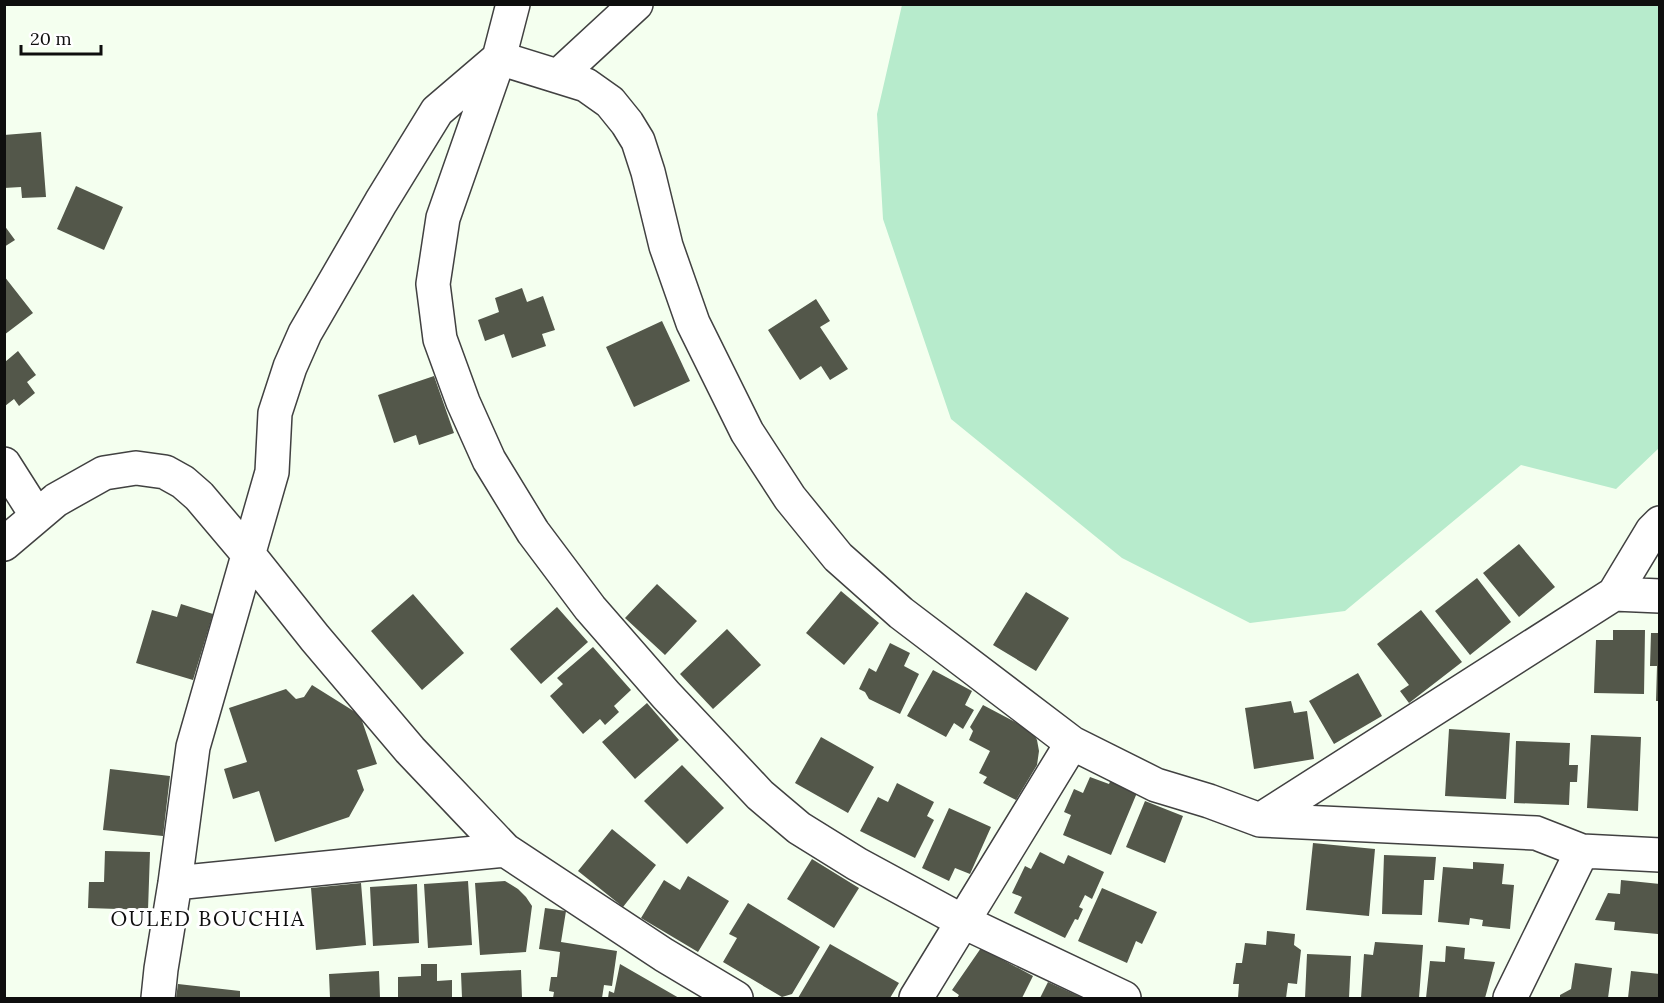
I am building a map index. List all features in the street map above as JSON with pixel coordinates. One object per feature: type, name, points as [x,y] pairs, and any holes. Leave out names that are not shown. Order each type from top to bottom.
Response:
[{"type":"street","points":[[513,4],[499,58],[443,218],[433,284],[440,339],[463,402],[489,460],[532,532],[590,608],[666,695],[760,795],[799,828],[857,864],[964,922],[1124,999]]},
{"type":"street","points":[[558,76],[636,4]]},
{"type":"street","points":[[499,58],[586,85],[610,102],[627,123],[638,141],[666,246],[693,323],[747,432],[790,498],[838,557],[901,614],[1072,743],[1156,785],[1260,820],[1536,833],[1582,850],[1659,855]]},
{"type":"street","points":[[158,999],[194,747],[272,472],[275,413],[290,367],[305,333],[437,111],[499,58]]},
{"type":"street","points":[[4,464],[37,516]]},
{"type":"street","points":[[4,544],[56,500],[104,473],[136,468],[165,472],[183,482],[199,496],[249,555],[315,638],[410,750],[505,850],[664,955],[736,999]]},
{"type":"street","points":[[1260,820],[1614,594],[1659,523]]},
{"type":"street","points":[[1614,594],[1659,596]]},
{"type":"street","points":[[916,999],[1072,743]]},
{"type":"street","points":[[176,883],[505,850]]},
{"type":"street","points":[[1510,999],[1582,850]]},
{"type":"green space","points":[[902,5],[1659,5],[1659,448],[1616,489],[1521,465],[1345,611],[1250,623],[1122,558],[951,419],[883,219],[877,114]]},
{"type":"building","points":[[41,132],[46,197],[22,198],[21,187],[4,188],[4,135]]},
{"type":"building","points":[[76,186],[123,207],[104,250],[57,229]]},
{"type":"building","points":[[4,225],[15,240],[4,247]]},
{"type":"building","points":[[4,276],[33,313],[4,335]]},
{"type":"building","points":[[522,288],[527,302],[543,296],[555,330],[542,334],[546,346],[512,358],[504,334],[485,341],[478,320],[499,312],[495,298]]},
{"type":"building","points":[[816,299],[830,321],[820,327],[848,369],[830,380],[821,366],[800,380],[768,330]]},
{"type":"building","points":[[662,321],[690,381],[634,407],[606,347]]},
{"type":"building","points":[[18,351],[36,375],[27,382],[35,393],[19,406],[14,399],[5,406],[5,362]]},
{"type":"building","points":[[434,376],[454,433],[419,445],[416,435],[394,443],[378,395]]},
{"type":"building","points":[[1519,544],[1555,587],[1519,617],[1483,573]]},
{"type":"building","points":[[1477,578],[1511,622],[1470,655],[1435,611]]},
{"type":"building","points":[[657,584],[697,621],[665,655],[625,618]]},
{"type":"building","points":[[841,591],[879,623],[844,665],[806,633]]},
{"type":"building","points":[[1026,592],[1069,618],[1036,671],[993,645]]},
{"type":"building","points":[[413,594],[464,653],[422,690],[371,631]]},
{"type":"building","points":[[181,604],[213,614],[193,680],[136,663],[152,610],[177,617]]},
{"type":"building","points":[[557,607],[588,642],[541,684],[510,649]]},
{"type":"building","points":[[1421,610],[1462,662],[1409,703],[1400,691],[1409,685],[1377,644]]},
{"type":"building","points":[[727,629],[761,665],[713,709],[680,674]]},
{"type":"building","points":[[1613,630],[1645,630],[1644,694],[1594,693],[1596,640],[1613,640]]},
{"type":"building","points":[[1651,633],[1660,633],[1660,701],[1656,701],[1657,666],[1650,666]]},
{"type":"building","points":[[890,643],[910,653],[904,666],[919,674],[900,714],[869,699],[865,692],[859,689],[869,668],[876,672]]},
{"type":"building","points":[[593,647],[631,690],[614,706],[619,712],[605,725],[600,719],[583,734],[550,696],[563,684],[557,678]]},
{"type":"building","points":[[933,670],[972,691],[965,705],[974,710],[963,729],[954,723],[946,737],[907,716]]},
{"type":"building","points":[[1358,673],[1382,716],[1334,744],[1309,701]]},
{"type":"building","points":[[312,685],[360,715],[377,764],[357,770],[364,790],[349,817],[275,842],[259,791],[233,799],[224,769],[247,762],[229,708],[286,689],[296,699],[304,697]]},
{"type":"building","points":[[1291,701],[1294,713],[1307,711],[1314,759],[1254,769],[1245,708]]},
{"type":"building","points":[[647,703],[679,740],[635,779],[602,742]]},
{"type":"building","points":[[983,705],[1032,731],[1037,740],[1039,751],[1037,765],[1016,800],[983,783],[987,777],[979,773],[990,751],[969,740],[973,731],[970,727]]},
{"type":"building","points":[[1449,729],[1510,733],[1506,799],[1445,796]]},
{"type":"building","points":[[1591,735],[1641,737],[1638,811],[1587,808]]},
{"type":"building","points":[[821,737],[874,767],[848,813],[795,783]]},
{"type":"building","points":[[1516,741],[1570,743],[1569,765],[1578,765],[1577,782],[1570,782],[1569,805],[1514,803]]},
{"type":"building","points":[[682,765],[724,808],[687,844],[644,801]]},
{"type":"building","points":[[110,769],[170,776],[163,836],[103,830]]},
{"type":"building","points":[[1090,777],[1109,784],[1112,777],[1139,788],[1111,855],[1063,835],[1071,815],[1064,812],[1074,789],[1083,793]]},
{"type":"building","points":[[897,783],[934,802],[927,816],[934,820],[915,858],[860,831],[878,797],[888,802]]},
{"type":"building","points":[[1145,801],[1183,816],[1165,863],[1126,847]]},
{"type":"building","points":[[949,808],[991,827],[970,874],[955,868],[949,881],[922,868]]},
{"type":"building","points":[[612,829],[656,865],[623,907],[578,871]]},
{"type":"building","points":[[1313,843],[1375,849],[1369,916],[1306,910]]},
{"type":"building","points":[[105,851],[150,852],[148,910],[88,908],[89,882],[104,882]]},
{"type":"building","points":[[1040,852],[1064,864],[1068,855],[1104,872],[1092,899],[1085,895],[1079,907],[1083,909],[1078,920],[1075,919],[1065,938],[1014,913],[1022,897],[1012,893],[1025,866],[1031,869]]},
{"type":"building","points":[[1384,855],[1436,857],[1434,880],[1424,880],[1422,915],[1382,914]]},
{"type":"building","points":[[812,859],[859,888],[834,928],[787,899]]},
{"type":"building","points":[[1473,862],[1504,864],[1502,884],[1514,885],[1510,929],[1482,926],[1483,920],[1470,918],[1469,925],[1438,922],[1443,867],[1473,869]]},
{"type":"building","points":[[688,876],[729,901],[698,952],[641,918],[664,880],[680,890]]},
{"type":"building","points":[[1621,880],[1660,884],[1658,934],[1614,930],[1615,922],[1595,920],[1608,893],[1620,894]]},
{"type":"building","points":[[468,881],[472,945],[428,948],[424,884]]},
{"type":"building","points":[[505,881],[518,889],[532,906],[526,952],[480,955],[475,883]]},
{"type":"building","points":[[361,883],[366,945],[316,950],[311,888]]},
{"type":"building","points":[[417,884],[419,943],[373,946],[370,887]]},
{"type":"building","points":[[1102,888],[1157,912],[1142,944],[1136,941],[1127,963],[1078,941]]},
{"type":"building","points":[[748,903],[820,947],[792,994],[782,997],[723,962],[737,938],[729,934]]},
{"type":"building","points":[[545,908],[566,911],[561,942],[617,951],[612,986],[604,985],[602,998],[553,998],[554,992],[549,991],[551,977],[557,977],[560,952],[539,949]]},
{"type":"building","points":[[1267,931],[1295,934],[1294,945],[1301,950],[1297,984],[1288,983],[1286,998],[1238,998],[1239,984],[1233,984],[1236,963],[1242,963],[1245,943],[1266,945]]},
{"type":"building","points":[[1375,942],[1423,945],[1419,998],[1361,998],[1364,954],[1373,955]]},
{"type":"building","points":[[830,944],[899,983],[890,998],[798,998]]},
{"type":"building","points":[[1446,946],[1465,948],[1464,959],[1495,962],[1485,998],[1426,998],[1430,961],[1445,962]]},
{"type":"building","points":[[981,948],[1033,976],[1022,998],[957,998],[959,995],[952,990]]},
{"type":"building","points":[[1307,954],[1351,956],[1349,998],[1305,998]]},
{"type":"building","points":[[1575,963],[1612,968],[1608,998],[1560,998],[1560,995],[1571,989]]},
{"type":"building","points":[[421,964],[437,964],[437,981],[452,980],[452,998],[398,998],[398,977],[421,976]]},
{"type":"building","points":[[620,964],[679,998],[608,998],[609,991],[614,993]]},
{"type":"building","points":[[521,970],[522,998],[462,998],[461,973]]},
{"type":"building","points":[[379,971],[380,998],[330,998],[329,974]]},
{"type":"building","points":[[1631,971],[1660,974],[1660,998],[1628,998]]},
{"type":"building","points":[[1048,982],[1083,998],[1040,998]]},
{"type":"building","points":[[178,984],[240,991],[240,998],[176,998]]},
{"type":"district","name":"OULED BOUCHIA","points":[[208,918]]}]
